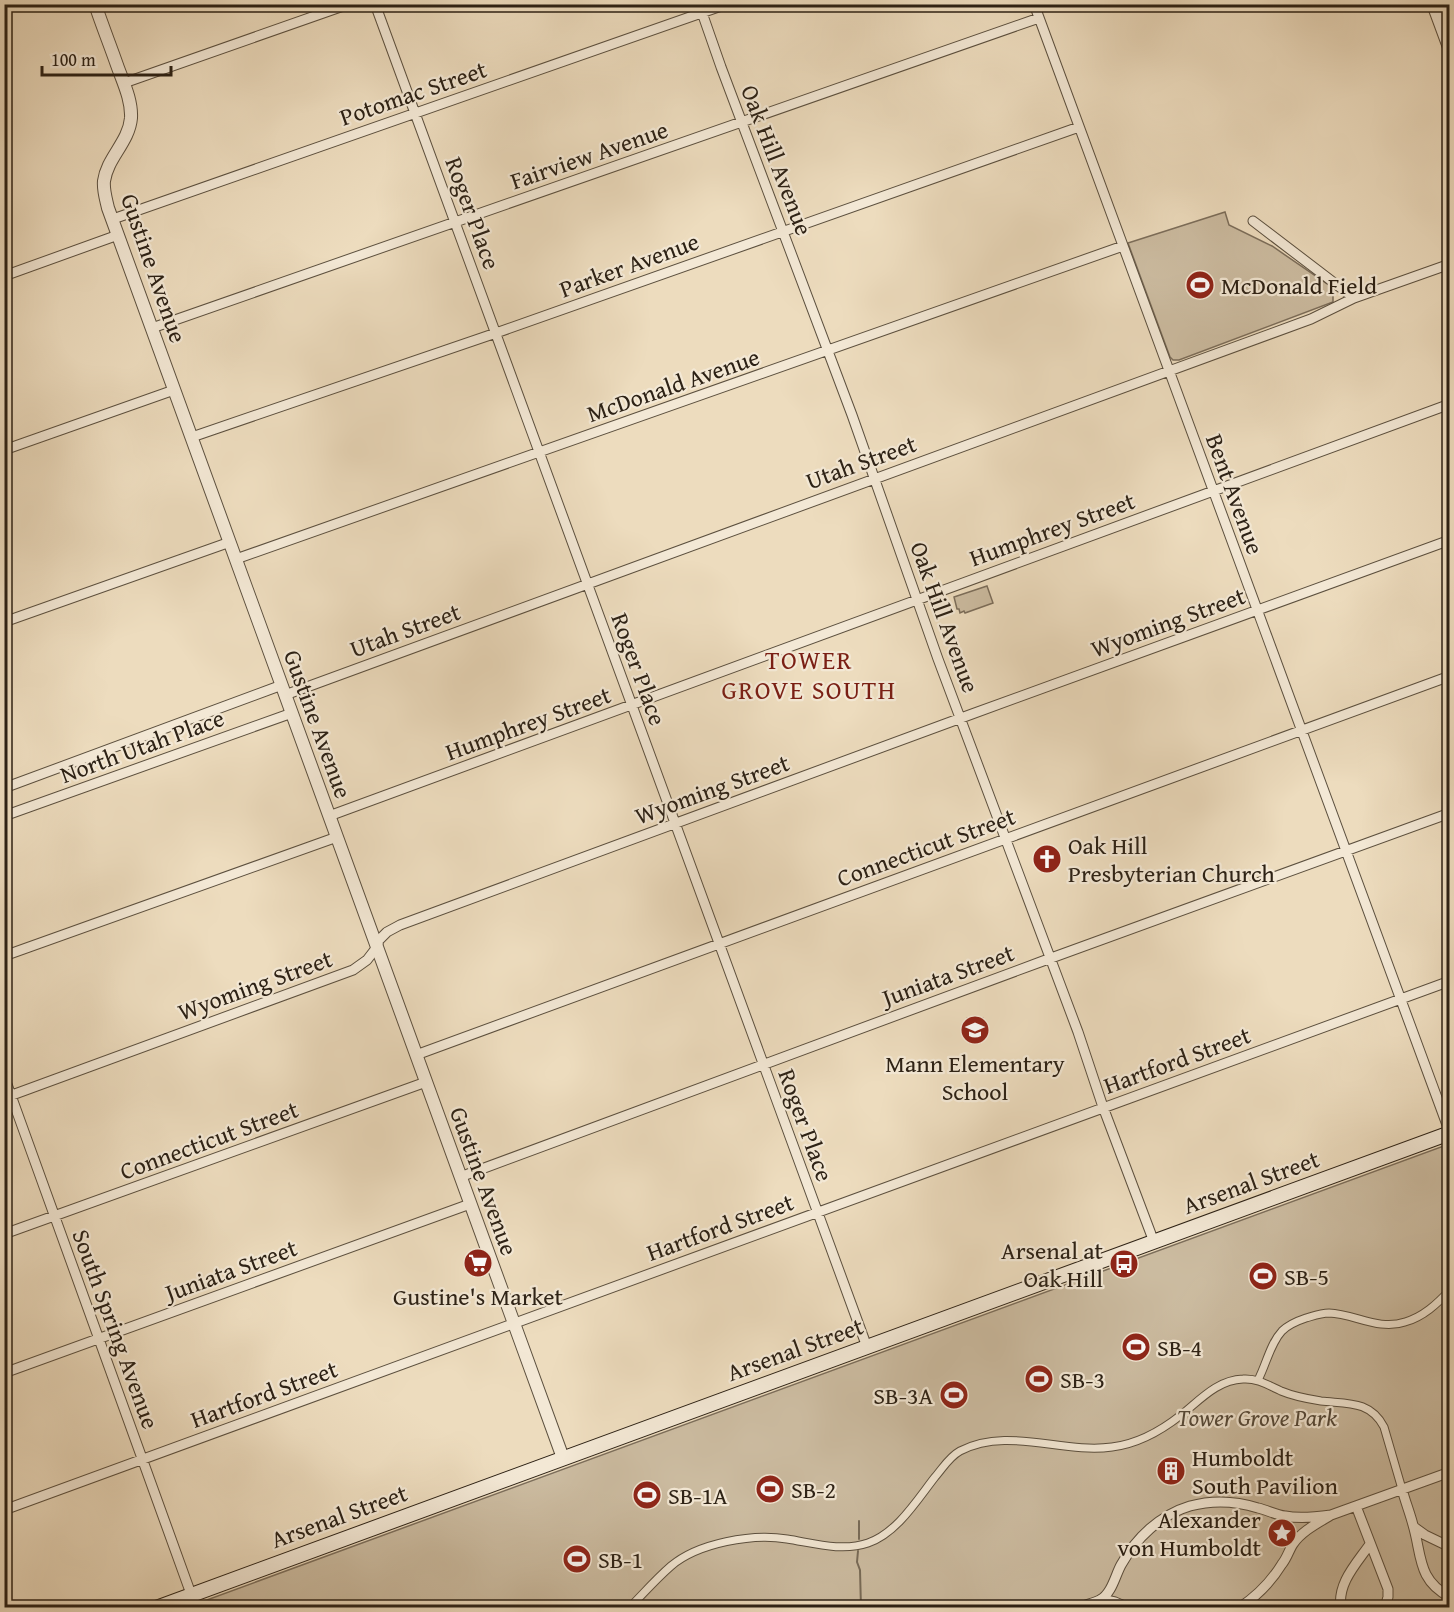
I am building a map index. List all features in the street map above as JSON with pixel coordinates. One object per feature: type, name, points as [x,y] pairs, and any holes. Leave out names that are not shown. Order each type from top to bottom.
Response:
[{"type":"main road","name":"Arsenal Street","points":[[156,1608],[1449,1133]]},
{"type":"street","name":"Gustine Avenue","points":[[95,4],[131,109],[127,136],[104,180],[106,199],[112,219],[563,1458]]},
{"type":"street","points":[[124,84],[349,4]]},
{"type":"street","name":"Roger Place","points":[[375,4],[867,1347]]},
{"type":"street","name":"Potomac Street","points":[[112,219],[415,113],[701,9],[727,4]]},
{"type":"street","name":"Bent Avenue","points":[[1034,4],[1449,1133]]},
{"type":"street","points":[[1433,4],[1449,50]]},
{"type":"street","name":"Oak Hill Avenue","points":[[701,9],[1154,1242]]},
{"type":"street","name":"Fairview Avenue","points":[[152,328],[1039,18]]},
{"type":"street","name":"Parker Avenue","points":[[192,437],[496,333],[1079,127]]},
{"type":"street","points":[[1253,221],[1354,298]]},
{"type":"street","points":[[4,276],[118,235]]},
{"type":"street","name":"McDonald Avenue","points":[[236,559],[1124,246]]},
{"type":"street","name":"Utah Street","points":[[4,788],[588,584],[1319,316],[1354,298],[1449,264]]},
{"type":"street","points":[[4,450],[174,390]]},
{"type":"street","name":"Humphrey Street","points":[[329,816],[1449,404]]},
{"type":"street","name":"Wyoming Street","points":[[8,1097],[353,970],[368,960],[384,934],[400,925],[1449,540]]},
{"type":"street","points":[[4,622],[230,542]]},
{"type":"street","name":"Connecticut Street","points":[[416,1055],[1449,676]]},
{"type":"street","name":"North Utah Place","points":[[4,816],[292,713]]},
{"type":"street","name":"Juniata Street","points":[[460,1177],[1049,958],[1449,813]]},
{"type":"street","points":[[4,956],[337,837]]},
{"type":"street","name":"Hartford Street","points":[[4,1510],[1449,981]]},
{"type":"street","name":"South Spring Avenue","points":[[4,1076],[8,1097],[55,1216],[191,1594]]},
{"type":"street","name":"Connecticut Street","points":[[4,1234],[426,1082]]},
{"type":"street","name":"Juniata Street","points":[[4,1373],[470,1204]]},
{"type":"street","points":[[1258,1380],[1278,1336],[1290,1324],[1326,1313],[1355,1317],[1381,1325],[1404,1323],[1419,1317],[1449,1290]]},
{"type":"street","points":[[629,1608],[671,1566],[709,1547],[764,1536],[830,1546],[861,1545],[874,1541],[902,1518],[951,1458],[970,1447],[1011,1440],[1070,1448],[1115,1447],[1145,1436],[1168,1424],[1209,1392],[1226,1383],[1241,1379],[1258,1380],[1282,1391],[1320,1401],[1348,1403],[1370,1411],[1380,1421],[1384,1427],[1414,1527],[1424,1572],[1436,1589],[1449,1597]]},
{"type":"street","points":[[1239,1608],[1252,1599],[1275,1576],[1292,1545],[1308,1530],[1331,1515],[1449,1472]]},
{"type":"street","points":[[1078,1608],[1101,1599],[1135,1544],[1155,1524],[1179,1510],[1208,1502],[1224,1502],[1250,1506],[1279,1515],[1306,1517],[1331,1515]]},
{"type":"street","points":[[1356,1506],[1388,1589],[1385,1608]]},
{"type":"street","points":[[1279,1515],[1289,1530],[1292,1545]]},
{"type":"street","points":[[1414,1527],[1449,1547]]},
{"type":"street","points":[[1341,1608],[1340,1595],[1348,1575],[1370,1544]]},
{"type":"street","points":[[1101,1599],[1129,1608]]},
{"type":"green space","points":[[1225,212],[1229,225],[1272,246],[1333,288],[1333,302],[1179,360],[1173,360],[1128,243]]},
{"type":"green space","points":[[987,586],[993,603],[960,613],[954,597]]},
{"type":"green space","name":"Tower Grove Park","points":[[1449,1144],[1449,1607],[185,1608]]},
{"type":"waterway","points":[[859,1521],[859,1539]]},
{"type":"waterway","points":[[858,1551],[861,1608]]},
{"type":"place","name":"McDonald Field","points":[[1200,285]]},
{"type":"place","name":"Oak Hill Presbyterian Church","points":[[1047,859]]},
{"type":"place","name":"Mann Elementary School","points":[[975,1030]]},
{"type":"place","name":"Gustine's Market","points":[[478,1263]]},
{"type":"place","name":"Arsenal at Oak Hill","points":[[1124,1264]]},
{"type":"place","name":"SB-5","points":[[1263,1276]]},
{"type":"place","name":"SB-4","points":[[1136,1347]]},
{"type":"place","name":"SB-3","points":[[1039,1379]]},
{"type":"place","name":"SB-3A","points":[[954,1395]]},
{"type":"place","name":"Humboldt South Pavilion","points":[[1171,1471]]},
{"type":"place","name":"SB-2","points":[[770,1489]]},
{"type":"place","name":"SB-1A","points":[[647,1495]]},
{"type":"place","name":"Alexander von Humboldt","points":[[1282,1533]]},
{"type":"place","name":"SB-1","points":[[577,1559]]},
{"type":"district","name":"TOWER GROVE SOUTH","points":[[809,674]]}]
